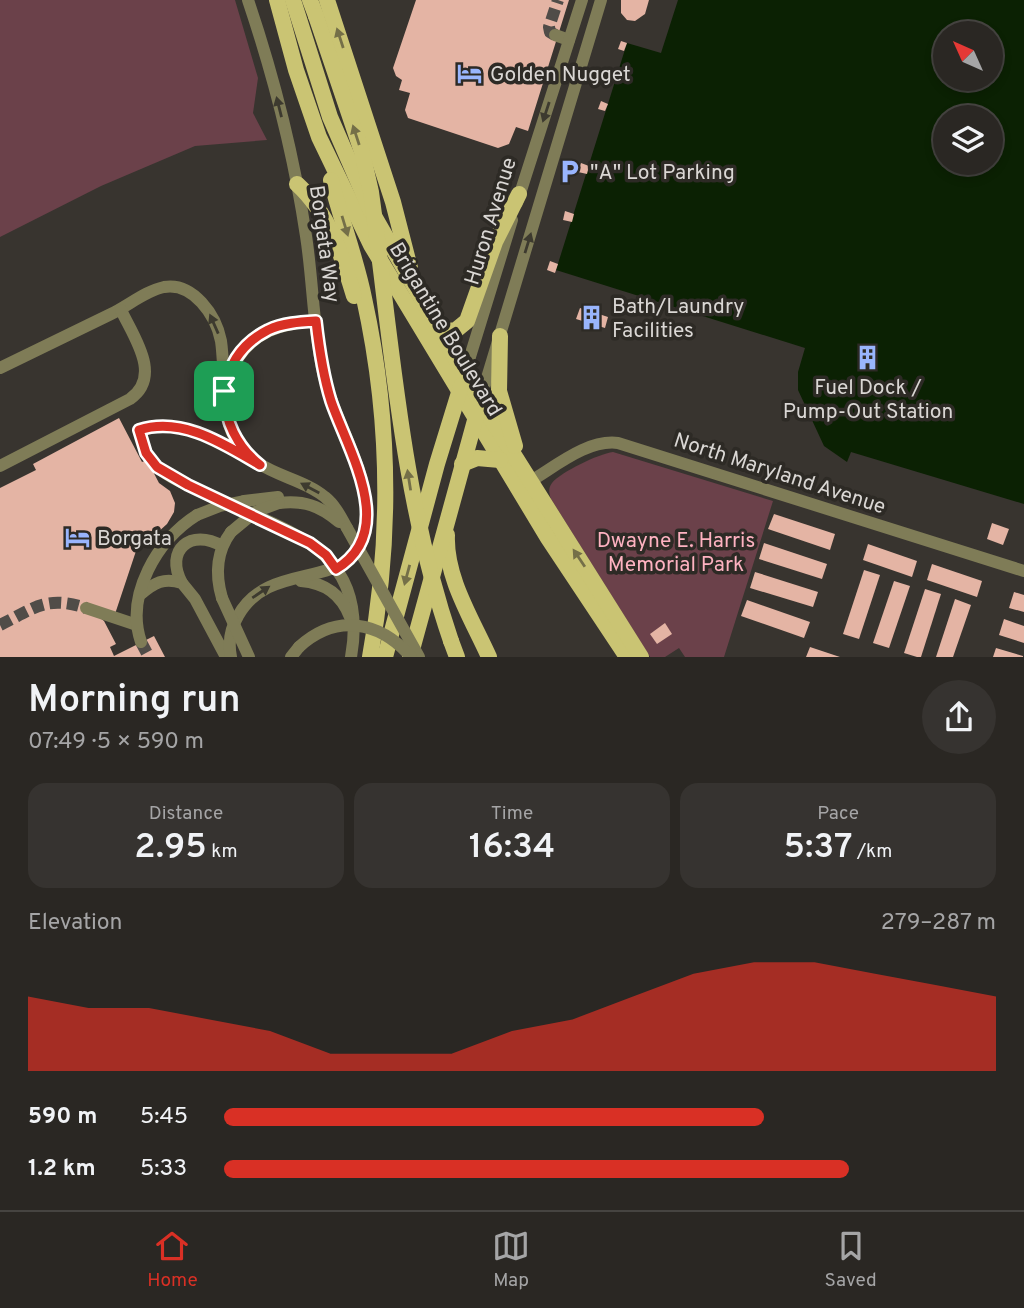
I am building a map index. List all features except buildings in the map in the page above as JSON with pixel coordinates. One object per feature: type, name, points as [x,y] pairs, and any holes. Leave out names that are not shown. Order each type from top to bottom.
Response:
[{"type":"main road","name":"Brigantine Boulevard","points":[[281,0],[370,209],[480,401],[528,478],[627,657]]},
{"type":"main road","name":"Brigantine Boulevard","points":[[281,0],[296,70],[319,137],[371,245],[500,460],[596,598],[641,657]]},
{"type":"main road","points":[[310,0],[355,133],[371,192],[411,491],[432,583],[457,657]]},
{"type":"main road","points":[[327,0],[393,202],[416,291]]},
{"type":"main road","points":[[319,137],[355,259],[379,385],[385,526],[370,657]]},
{"type":"main road","points":[[297,184],[318,208],[333,237],[349,281],[365,347],[379,385]]},
{"type":"main road","points":[[441,332],[456,330],[467,321],[495,242],[519,194]]},
{"type":"main road","points":[[500,336],[498,376],[501,400],[528,478]]},
{"type":"main road","name":"Huron Avenue","points":[[385,657],[437,464],[465,373]]},
{"type":"main road","name":"Huron Avenue","points":[[411,657],[480,401]]},
{"type":"main road","points":[[462,464],[477,458],[500,460]]},
{"type":"main road","points":[[448,516],[447,544],[450,564],[489,657]]},
{"type":"street","name":"Borgata Way","points":[[248,0],[277,97],[297,184],[327,388],[355,460],[365,502],[366,527],[360,545],[352,557],[336,569]]},
{"type":"street","name":"Huron Avenue","points":[[465,373],[582,0]]},
{"type":"street","name":"Huron Avenue","points":[[480,401],[601,0]]},
{"type":"street","points":[[555,35],[569,40]]},
{"type":"street","points":[[0,368],[162,288],[179,288],[193,295],[205,307],[218,330],[222,349],[225,408],[232,434],[260,465]]},
{"type":"street","points":[[3,464],[130,399],[139,390],[146,371],[145,364],[121,310]]},
{"type":"street","points":[[224,391],[237,359],[254,339],[285,325],[316,321]]},
{"type":"street","points":[[351,657],[354,633],[352,604],[336,569],[326,555],[310,543],[157,467],[146,453],[139,430],[161,426],[189,429],[319,493],[331,503],[347,528],[419,657]]},
{"type":"street","name":"North Maryland Avenue","points":[[528,478],[590,447],[606,442],[618,443],[1024,571]]},
{"type":"street","points":[[249,657],[222,598],[217,574],[222,547],[231,532],[248,516],[279,500]]},
{"type":"street","points":[[141,642],[136,625],[141,595],[152,562],[163,544],[197,516],[237,502],[296,501],[310,504],[330,514],[347,528]]},
{"type":"street","points":[[222,547],[202,538],[193,540],[185,544],[176,559],[177,573],[182,583],[195,599],[228,657]]},
{"type":"street","points":[[228,657],[230,636],[242,609],[258,593],[286,579],[336,569]]},
{"type":"street","points":[[286,579],[317,583],[334,592],[344,605],[354,633]]},
{"type":"street","points":[[141,595],[163,580],[182,583]]},
{"type":"street","points":[[86,608],[136,625]]},
{"type":"street","points":[[295,652],[309,638],[326,630],[359,626],[386,634],[400,644],[411,657]]},
{"type":"green space","points":[[0,0],[235,0],[258,78],[253,113],[267,140],[195,146],[101,186],[0,237]]},
{"type":"green space","name":"Dwayne E. Harris Memorial Park","points":[[613,452],[773,501],[724,657],[685,657],[679,648],[665,657],[650,657],[551,499],[550,487],[563,474],[598,456]]},
{"type":"shaded area","points":[[678,0],[1024,0],[1024,504],[851,452],[847,462],[824,446],[798,390],[798,372],[805,348],[556,270],[627,43],[661,53]]},
{"type":"tunnel","points":[[555,35],[550,32],[549,27],[558,0]]},
{"type":"tunnel","points":[[0,625],[50,603],[86,608]]},
{"type":"tunnel","points":[[141,642],[149,657]]},
{"type":"place","name":"Golden Nugget","points":[[470,74]]},
{"type":"place","name":"\"A\" Lot Parking","points":[[570,172]]},
{"type":"place","name":"Bath/Laundry Facilities","points":[[592,318]]},
{"type":"place","name":"Fuel Dock / Pump-Out Station","points":[[868,358]]},
{"type":"place","name":"Borgata","points":[[77,538]]},
{"type":"route","points":[[316,321],[327,388],[360,474],[365,502],[366,527],[363,539],[352,557],[336,569],[326,555],[310,543],[188,485],[157,467],[149,459],[139,430],[161,426],[195,431],[260,465],[232,434],[225,408],[224,391],[237,359],[254,339],[285,325],[316,321]]}]
